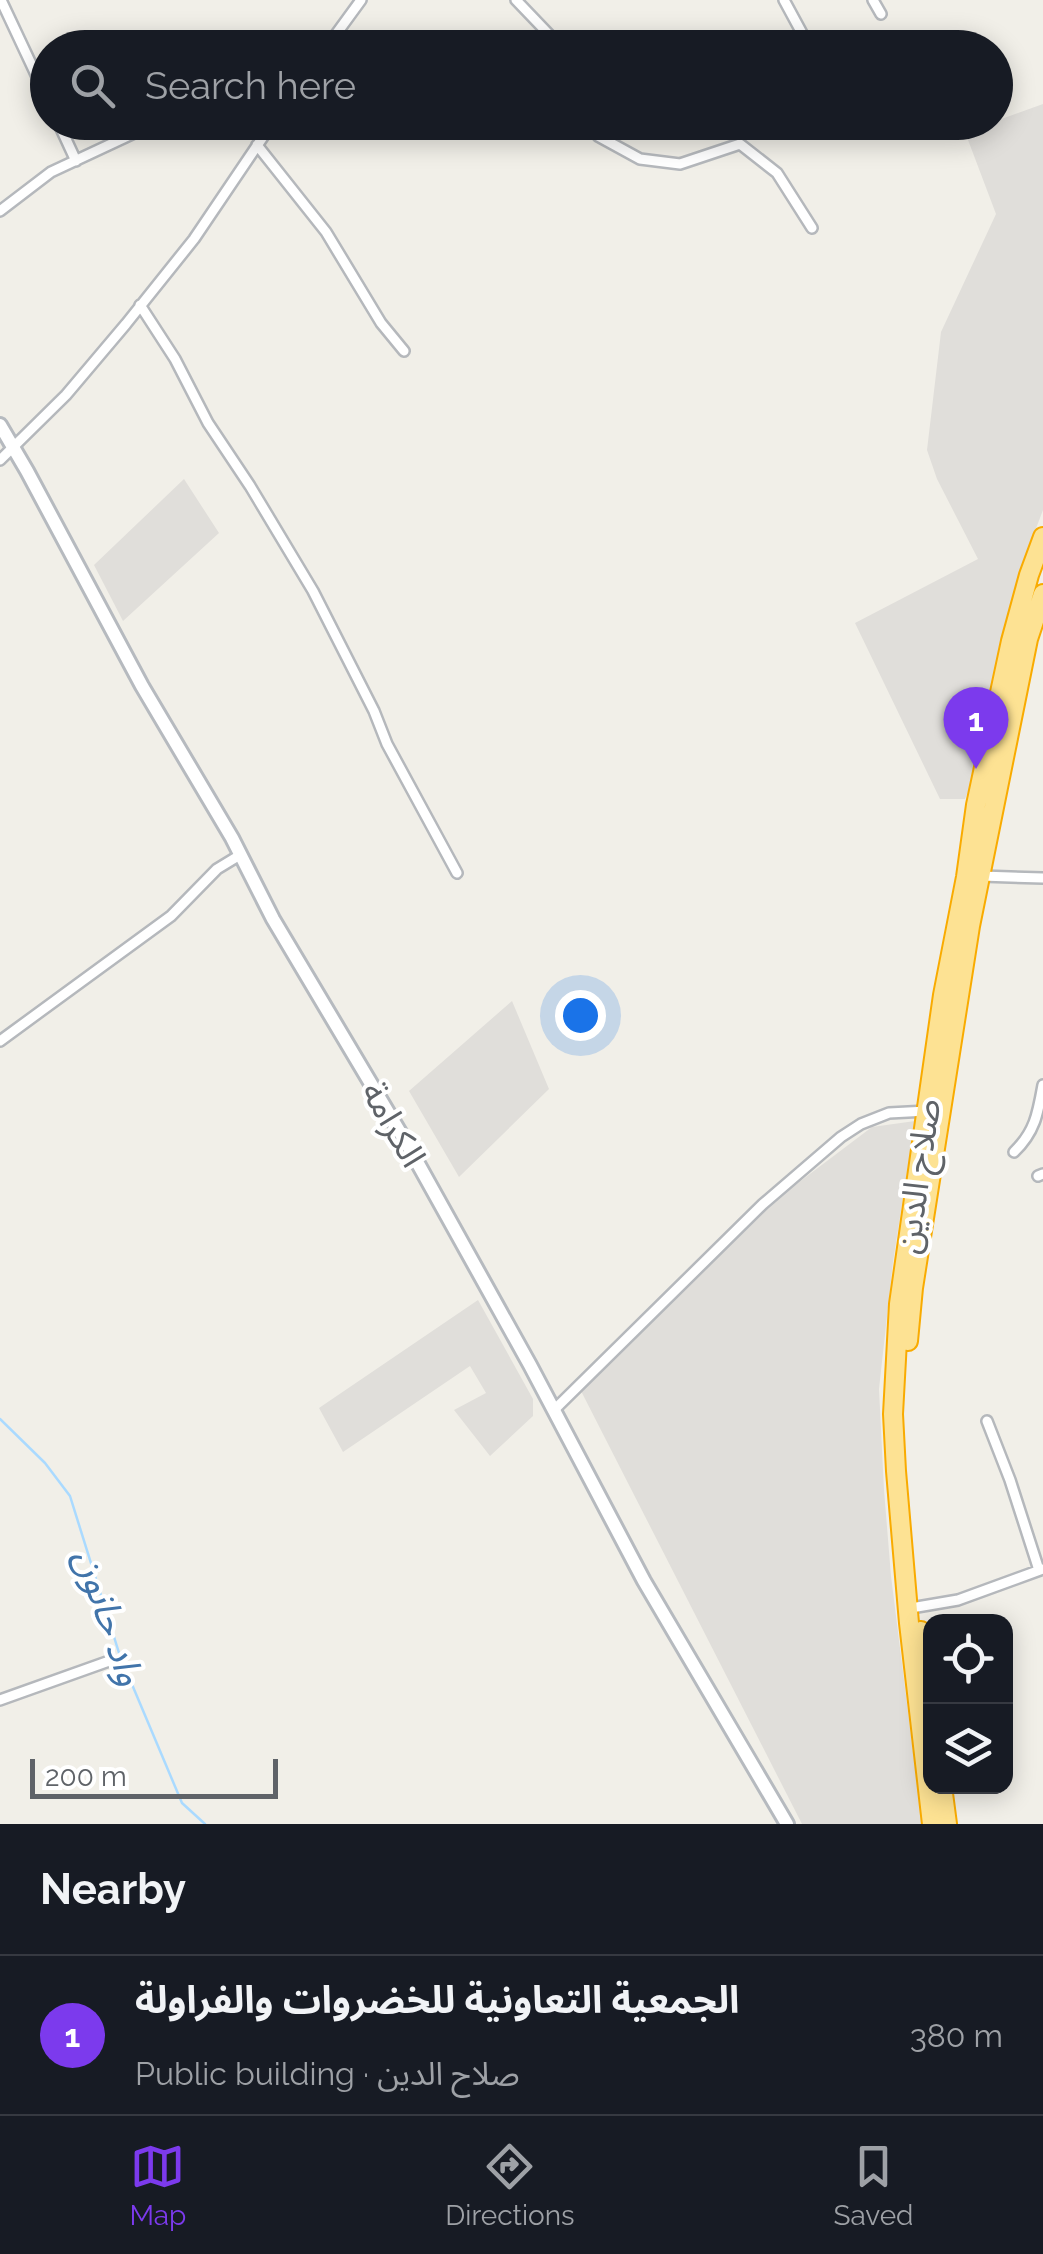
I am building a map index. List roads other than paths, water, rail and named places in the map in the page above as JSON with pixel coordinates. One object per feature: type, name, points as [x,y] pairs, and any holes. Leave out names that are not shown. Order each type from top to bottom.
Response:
[{"type":"highway","name":"صلاح الدين","points":[[932,1824],[905,1587],[893,1414],[899,1304],[943,994],[988,747],[1010,641],[1043,537]]},
{"type":"highway","name":"صلاح الدين","points":[[923,1647],[905,1465],[905,1381],[913,1288],[980,876],[1028,639],[1043,594]]},
{"type":"highway","points":[[943,1794],[947,1824]]},
{"type":"main road","name":"الكرامة","points":[[0,425],[273,920],[411,1151],[644,1581],[788,1824]]},
{"type":"street","points":[[1,0],[30,62]]},
{"type":"street","points":[[516,0],[545,30]]},
{"type":"street","points":[[784,0],[800,30]]},
{"type":"street","points":[[873,0],[880,14]]},
{"type":"street","points":[[338,30],[358,2]]},
{"type":"street","points":[[66,140],[76,161]]},
{"type":"street","points":[[0,211],[51,172],[120,140]]},
{"type":"street","points":[[0,460],[66,396],[194,239],[261,140]]},
{"type":"street","points":[[605,140],[640,159],[680,164],[740,144],[777,173],[812,228]]},
{"type":"street","points":[[258,145],[326,232],[381,323],[404,351]]},
{"type":"street","points":[[140,305],[313,591],[374,710],[387,744],[456,873]]},
{"type":"street","points":[[0,1041],[171,916],[217,869],[240,854]]},
{"type":"street","points":[[980,876],[1043,878]]},
{"type":"street","points":[[1014,1152],[1028,1139],[1038,1116],[1043,1085]]},
{"type":"street","points":[[554,1410],[763,1204],[841,1136],[888,1113],[927,1111]]},
{"type":"street","points":[[917,1607],[958,1600],[1041,1569],[987,1421]]},
{"type":"street","points":[[0,1700],[112,1660]]},
{"type":"waterway","name":"واد حانون","points":[[0,1419],[45,1463],[70,1496],[120,1656],[182,1803],[205,1824]]},
{"type":"place","name":"الجمعية التعاونية للخضروات والفراولة","points":[[976,769]]}]
